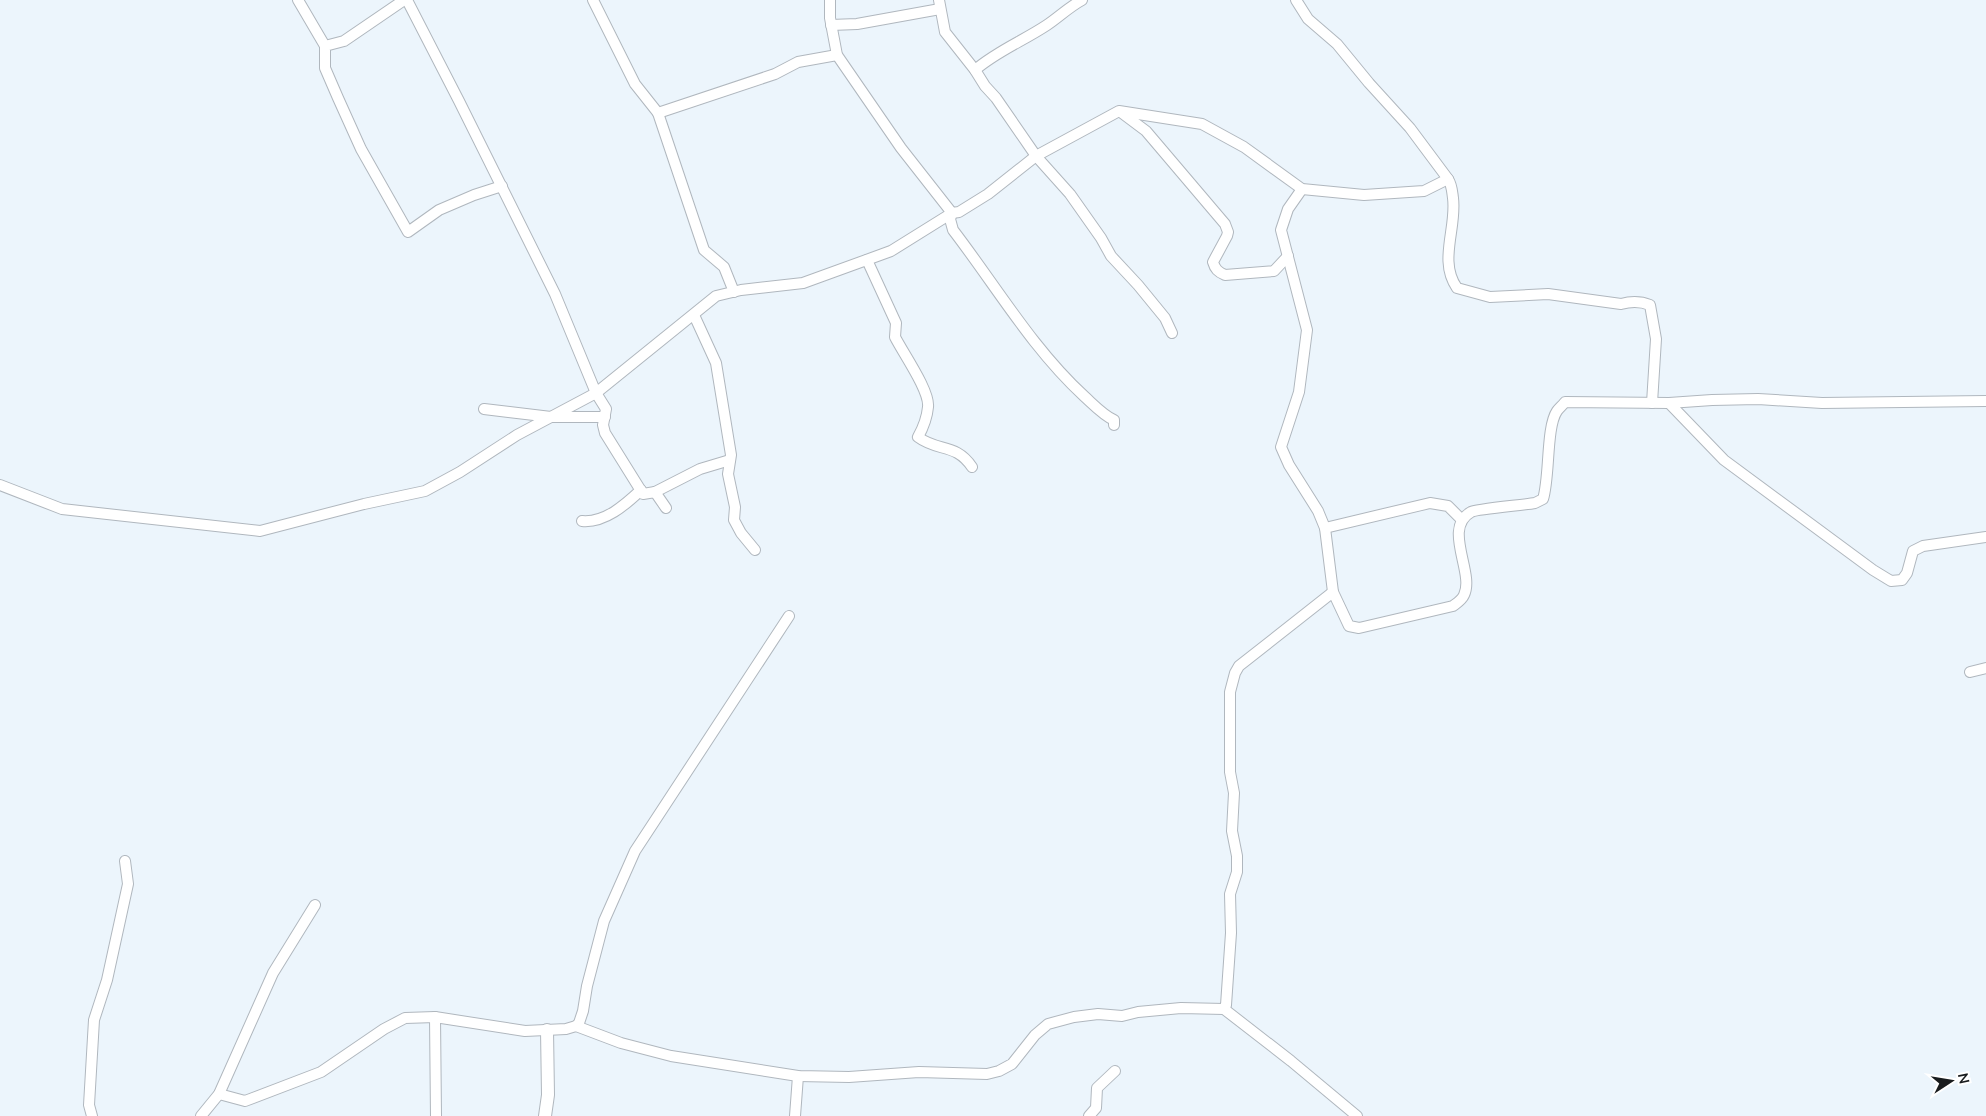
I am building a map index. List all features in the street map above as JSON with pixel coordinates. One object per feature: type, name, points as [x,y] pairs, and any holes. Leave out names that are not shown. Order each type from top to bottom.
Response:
[{"type":"street","points":[[298,0],[325,46],[325,68],[361,149],[408,232],[439,210],[474,194],[502,186]]},
{"type":"street","points":[[325,46],[344,41],[405,0],[502,186],[555,294],[596,393],[606,409],[602,425],[605,433],[643,494],[655,492],[700,469],[730,460]]},
{"type":"street","points":[[593,0],[635,84],[658,113],[704,250],[724,267],[734,292]]},
{"type":"street","points":[[830,0],[831,25],[837,55],[901,148],[952,213]]},
{"type":"street","points":[[975,70],[990,57],[1048,25],[1082,0]]},
{"type":"street","points":[[1296,0],[1308,19],[1337,44],[1410,128],[1451,183],[1455,210],[1448,260],[1450,273],[1457,288],[1490,297],[1548,294],[1621,304],[1632,301],[1643,302],[1650,305],[1656,340],[1652,403]]},
{"type":"street","points":[[831,25],[857,24],[939,5],[945,32],[975,70],[1036,156],[1070,194],[1101,238],[1111,256],[1165,318],[1172,333]]},
{"type":"street","points":[[658,113],[775,74],[798,62],[837,55]]},
{"type":"street","points":[[0,485],[62,509],[260,531],[364,504],[425,491],[460,472],[517,436],[596,393],[716,296],[803,283],[891,251],[952,213],[959,212],[988,194],[1036,156],[1119,111],[1202,124],[1244,147],[1302,189],[1364,195],[1415,192],[1424,191],[1448,179]]},
{"type":"street","points":[[1119,111],[1146,131],[1225,224],[1228,232],[1227,236],[1213,262],[1219,272],[1225,275],[1274,271],[1288,256]]},
{"type":"street","points":[[1302,189],[1284,217],[1281,230],[1307,330],[1299,392],[1281,447],[1289,466],[1318,511],[1325,528],[1334,592],[1349,626],[1359,628],[1453,606],[1462,599],[1465,593],[1458,532],[1462,520],[1472,512],[1535,503],[1543,499],[1548,475],[1552,428],[1556,411],[1565,402],[1669,403],[1712,400],[1822,402],[1986,401]]},
{"type":"street","points":[[952,213],[950,219],[954,230],[996,291],[1050,361],[1107,417],[1114,420],[1114,425]]},
{"type":"street","points":[[867,260],[896,323],[894,337],[911,362],[925,394],[928,406],[918,437],[927,443],[965,456],[972,467]]},
{"type":"street","points":[[694,315],[716,363],[725,411],[730,460],[728,474],[735,507],[734,520],[741,533],[755,550]]},
{"type":"street","points":[[1669,403],[1724,460],[1873,570],[1891,581],[1902,580],[1907,573],[1913,551],[1923,546],[1986,537]]},
{"type":"street","points":[[484,409],[551,417],[605,416]]},
{"type":"street","points":[[582,521],[591,522],[609,514],[626,504],[641,490]]},
{"type":"street","points":[[655,492],[666,508]]},
{"type":"street","points":[[1325,528],[1430,503],[1448,506],[1462,520]]},
{"type":"street","points":[[1224,1009],[1226,1005],[1231,933],[1230,894],[1237,872],[1237,856],[1232,831],[1234,793],[1230,772],[1230,692],[1234,673],[1239,666],[1334,592]]},
{"type":"street","points":[[219,1094],[245,1101],[321,1072],[384,1029],[405,1018],[435,1017],[525,1031],[566,1029],[576,1026],[583,1011],[587,986],[604,921],[635,851],[789,616]]},
{"type":"street","points":[[1970,672],[1986,668]]},
{"type":"street","points":[[92,1116],[89,1105],[94,1020],[107,980],[128,884],[125,861]]},
{"type":"street","points":[[201,1116],[219,1094],[273,973],[315,905]]},
{"type":"street","points":[[576,1026],[621,1043],[671,1056],[798,1076],[850,1077],[919,1072],[987,1074],[999,1071],[1012,1064],[1035,1035],[1048,1024],[1074,1017],[1098,1014],[1122,1016],[1138,1012],[1181,1008],[1224,1009],[1291,1060],[1357,1116]]},
{"type":"street","points":[[435,1017],[436,1116]]},
{"type":"street","points":[[545,1116],[548,1095],[547,1030]]},
{"type":"street","points":[[1090,1116],[1096,1108],[1097,1088],[1115,1071]]},
{"type":"street","points":[[795,1116],[798,1076]]}]
